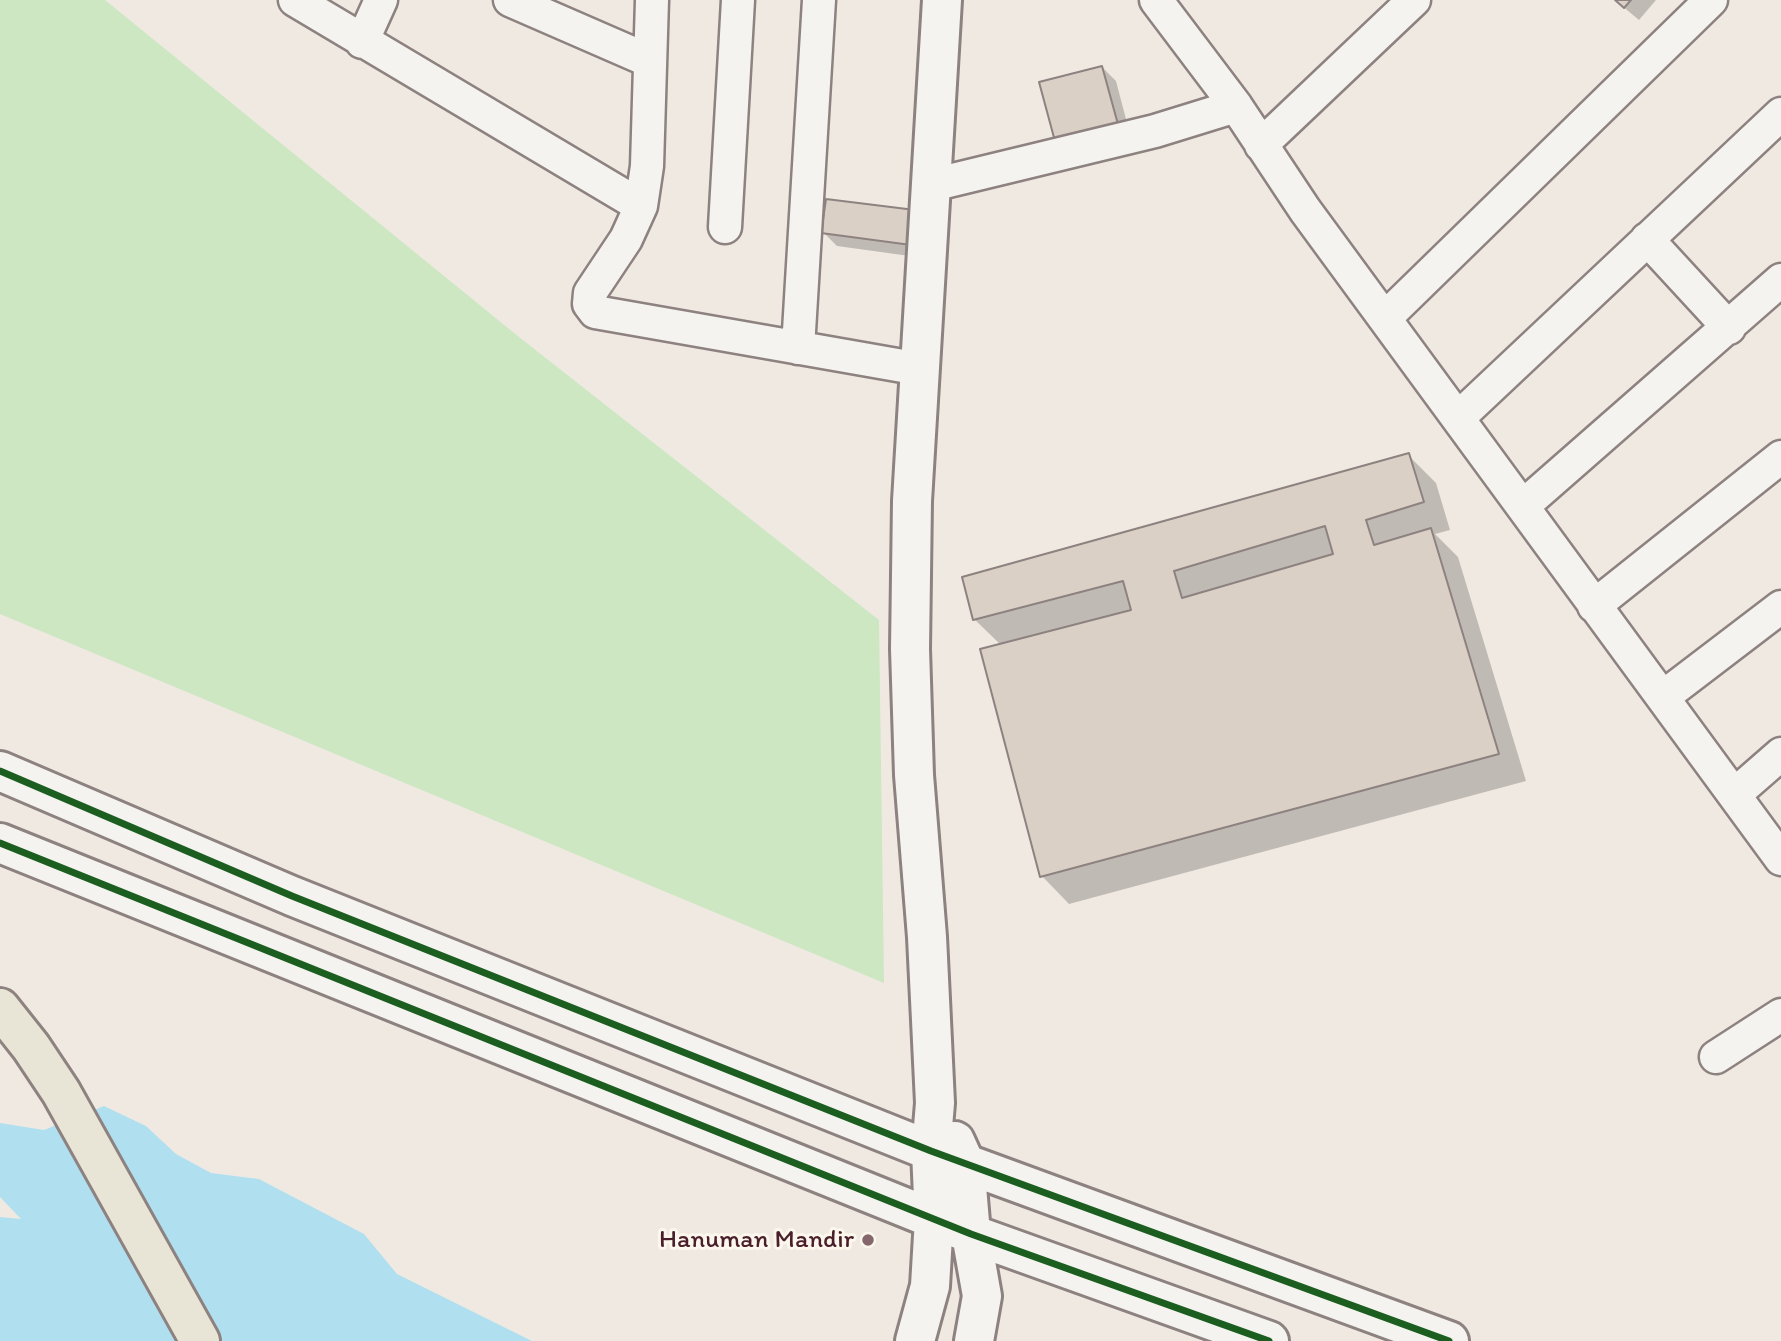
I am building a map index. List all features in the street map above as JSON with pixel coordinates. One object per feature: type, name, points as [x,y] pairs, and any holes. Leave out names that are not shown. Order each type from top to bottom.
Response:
[{"type":"highway","points":[[0,1008],[31,1047],[61,1092],[200,1341]]},
{"type":"main road","points":[[942,0],[912,501],[910,649],[914,775],[927,937],[935,1103],[971,1234],[982,1296],[974,1341]]},
{"type":"main road","points":[[0,771],[305,901],[948,1157],[1449,1341]]},
{"type":"main road","points":[[0,843],[971,1234],[1269,1341]]},
{"type":"main road","points":[[915,1341],[930,1286],[934,1219],[948,1157]]},
{"type":"street","points":[[295,0],[642,206]]},
{"type":"street","points":[[362,41],[381,0]]},
{"type":"street","points":[[510,0],[650,61]]},
{"type":"street","points":[[652,0],[648,166],[642,206],[626,239],[590,293],[589,304],[595,312],[920,369]]},
{"type":"street","points":[[725,227],[738,0]]},
{"type":"street","points":[[798,348],[819,0]]},
{"type":"street","points":[[1156,0],[1236,106],[1306,210],[1594,606],[1781,859]]},
{"type":"street","points":[[1261,145],[1414,0]]},
{"type":"street","points":[[1385,318],[1711,0]]},
{"type":"street","points":[[932,184],[1155,131],[1236,106]]},
{"type":"street","points":[[1458,418],[1781,114]]},
{"type":"street","points":[[1647,239],[1729,328]]},
{"type":"street","points":[[1523,506],[1781,280]]},
{"type":"street","points":[[1594,606],[1780,459]]},
{"type":"street","points":[[1663,697],[1781,607]]},
{"type":"street","points":[[1734,795],[1781,754]]},
{"type":"street","points":[[1716,1057],[1781,1015]]},
{"type":"green space","points":[[0,0],[105,0],[519,337],[879,620],[884,983],[0,614]]},
{"type":"water","points":[[104,1106],[146,1126],[176,1154],[211,1173],[259,1179],[364,1234],[397,1274],[532,1341],[0,1341],[0,1217],[21,1219],[0,1197],[0,1123],[44,1130]]},
{"type":"building","points":[[1615,0],[1631,0],[1624,8]]},
{"type":"building","points":[[1102,66],[1119,128],[1056,145],[1039,82]]},
{"type":"building","points":[[826,199],[915,210],[911,245],[821,233]]},
{"type":"building","points":[[1409,453],[1424,502],[1366,520],[1374,545],[1431,528],[1499,754],[1040,877],[980,649],[1131,610],[1123,581],[973,620],[962,577]],"holes":[[[1325,526],[1333,554],[1182,598],[1174,571]]]},
{"type":"cycle path","points":[[0,771],[292,896],[931,1151],[1449,1341]]},
{"type":"cycle path","points":[[0,843],[971,1234],[1269,1341]]},
{"type":"place","name":"Hanuman Mandir","points":[[868,1240]]}]
